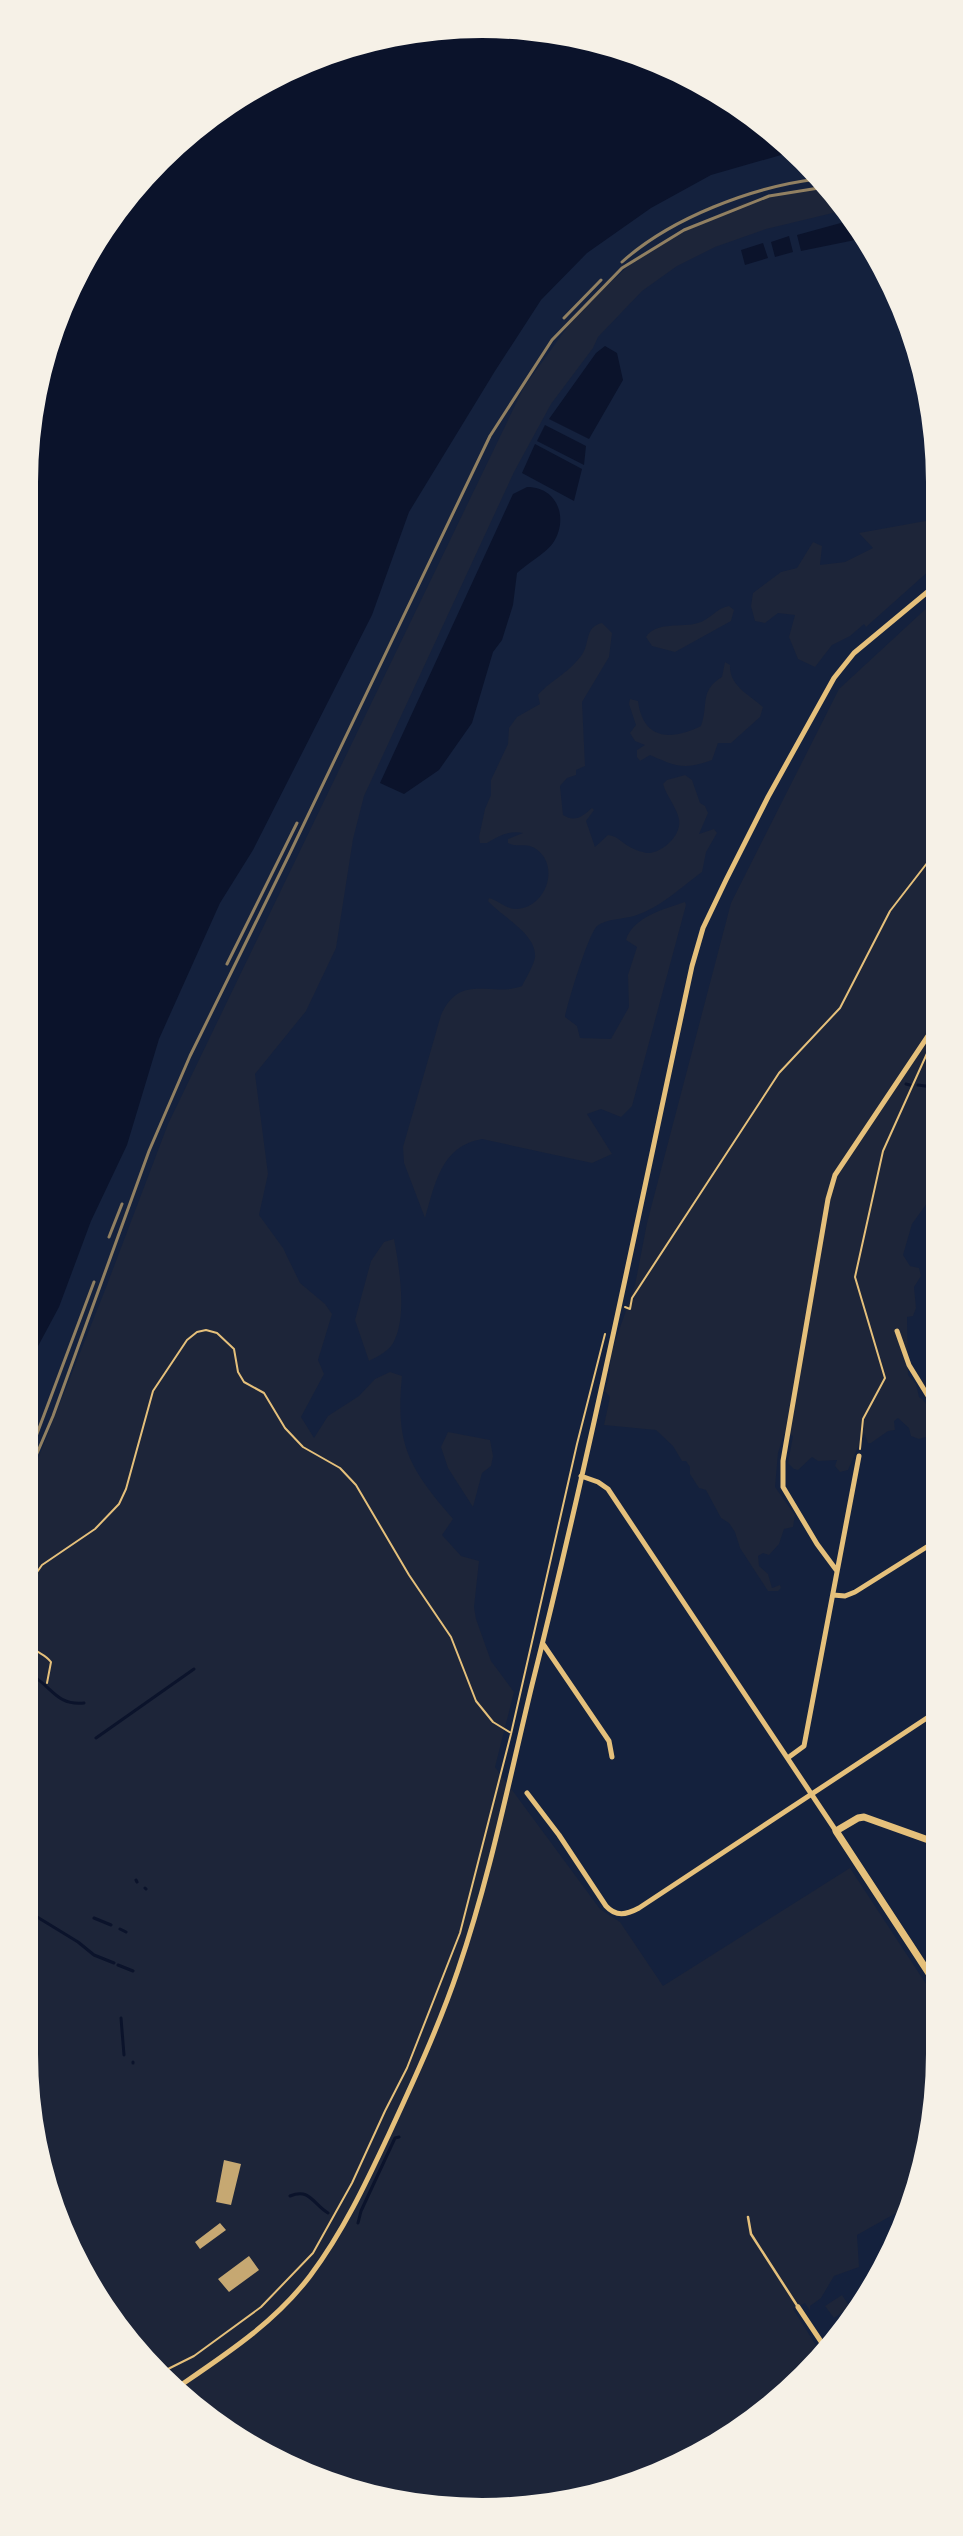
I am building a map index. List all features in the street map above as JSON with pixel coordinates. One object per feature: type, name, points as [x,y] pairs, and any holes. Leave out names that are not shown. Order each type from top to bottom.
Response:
[{"type":"street","points":[[184,2383],[245,2340],[275,2315],[295,2294],[338,2235],[369,2176],[421,2063],[458,1972],[509,1788],[620,1306],[692,966],[703,928],[768,797],[834,678],[854,652],[926,593]]},
{"type":"street","points":[[837,1571],[817,1544],[783,1487],[783,1468],[828,1199],[835,1176],[926,1039]]},
{"type":"street","points":[[897,1331],[909,1365],[926,1393]]},
{"type":"street","points":[[789,1757],[804,1746],[859,1456]]},
{"type":"street","points":[[581,1476],[598,1482],[608,1489],[789,1757],[926,1969]]},
{"type":"street","points":[[833,1595],[845,1596],[855,1592],[926,1547]]},
{"type":"street","points":[[543,1644],[609,1741],[612,1757]]},
{"type":"street","points":[[527,1793],[559,1835],[606,1906],[613,1913],[622,1914],[639,1908],[926,1719]]},
{"type":"street","points":[[836,1831],[864,1816],[926,1839]]},
{"type":"street","points":[[798,2307],[820,2341]]},
{"type":"lane","points":[[748,2217],[751,2234],[798,2307]]},
{"type":"path","points":[[630,1309],[632,1298],[779,1073],[840,1008],[890,911],[926,864]]},
{"type":"path","points":[[859,1456],[863,1420],[885,1378],[855,1277],[884,1152],[926,1056]]},
{"type":"path","points":[[38,1571],[42,1565],[95,1529],[118,1504],[126,1489],[154,1391],[187,1340],[197,1332],[206,1330],[217,1334],[234,1349],[238,1372],[244,1382],[264,1393],[285,1428],[303,1448],[340,1468],[356,1485],[408,1575],[451,1637],[476,1701],[493,1722],[511,1734]]},
{"type":"path","points":[[168,2368],[177,2366],[261,2307],[313,2253],[341,2204],[407,2068],[454,1951],[511,1734],[577,1444],[606,1331]]},
{"type":"path","points":[[38,1653],[47,1656],[51,1662],[47,1683]]},
{"type":"shaded area","points":[[452,38],[511,38],[568,46],[596,53],[624,61],[678,83],[728,112],[752,129],[781,155],[711,175],[651,208],[587,253],[541,300],[495,371],[409,512],[372,615],[253,850],[220,903],[159,1039],[127,1145],[91,1221],[59,1307],[38,1346],[38,452],[46,395],[53,367],[61,339],[83,285],[97,259],[129,211],[189,148],[211,129],[260,97],[285,83],[339,61],[395,46],[424,41]]},
{"type":"shaded area","points":[[814,188],[835,212],[766,229],[715,247],[677,266],[642,291],[598,337],[593,348],[551,404],[514,472],[364,796],[353,839],[336,948],[306,1011],[255,1074],[268,1174],[259,1215],[283,1248],[300,1283],[325,1304],[332,1314],[318,1360],[324,1374],[301,1417],[314,1438],[328,1416],[359,1396],[375,1379],[390,1372],[402,1376],[401,1420],[403,1438],[408,1454],[425,1485],[453,1519],[442,1535],[461,1556],[479,1561],[474,1607],[476,1619],[491,1661],[514,1692],[495,1767],[600,1909],[620,1922],[663,1986],[850,1868],[926,1984],[926,2054],[922,2112],[910,2169],[896,2213],[857,2235],[859,2267],[834,2276],[821,2298],[810,2306],[810,2311],[805,2303],[793,2309],[816,2346],[795,2368],[752,2407],[704,2439],[678,2453],[624,2475],[596,2483],[568,2490],[511,2498],[452,2498],[424,2495],[367,2483],[312,2465],[259,2439],[211,2407],[168,2368],[129,2325],[97,2276],[71,2224],[61,2197],[46,2141],[38,2084],[38,1458],[168,1124],[524,387],[579,311],[635,260],[686,229],[743,203]]},
{"type":"shaded area","points":[[842,223],[854,240],[801,251],[797,235]]},
{"type":"shaded area","points":[[789,236],[793,252],[775,257],[771,242]]},
{"type":"shaded area","points":[[763,243],[768,258],[745,265],[741,250]]},
{"type":"shaded area","points":[[605,346],[617,353],[623,380],[589,439],[549,419],[596,353]]},
{"type":"shaded area","points":[[545,425],[586,446],[584,465],[537,441]]},
{"type":"shaded area","points":[[535,444],[582,469],[574,501],[522,473]]},
{"type":"shaded area","points":[[527,487],[538,488],[553,498],[558,506],[560,515],[558,534],[553,543],[542,554],[517,573],[513,605],[502,640],[493,652],[472,723],[439,770],[404,794],[380,783],[513,494]]},
{"type":"shaded area","points":[[926,521],[926,573],[866,627],[864,624],[850,636],[832,645],[815,667],[798,659],[789,637],[795,615],[778,613],[765,623],[755,621],[751,606],[753,593],[781,572],[797,568],[813,542],[822,546],[820,565],[845,562],[873,548],[859,533]]},
{"type":"shaded area","points":[[729,606],[734,610],[731,621],[675,652],[652,646],[646,637],[650,632],[663,627],[702,621],[720,609]]},
{"type":"shaded area","points":[[926,609],[926,1205],[912,1224],[903,1255],[910,1266],[919,1268],[921,1276],[914,1287],[916,1308],[913,1316],[907,1317],[908,1375],[916,1384],[919,1397],[926,1404],[926,1437],[919,1439],[911,1436],[909,1428],[898,1418],[894,1421],[895,1430],[888,1431],[871,1443],[868,1443],[864,1433],[848,1470],[840,1472],[835,1466],[837,1460],[818,1461],[812,1457],[798,1470],[794,1469],[788,1463],[793,1436],[784,1434],[778,1453],[775,1487],[795,1515],[793,1527],[784,1529],[779,1544],[769,1555],[763,1553],[758,1556],[759,1566],[768,1574],[772,1588],[780,1585],[781,1588],[778,1591],[768,1591],[740,1548],[735,1532],[729,1523],[721,1518],[706,1490],[699,1488],[690,1474],[690,1467],[686,1461],[682,1461],[673,1446],[656,1430],[604,1425],[610,1397],[605,1391],[609,1377],[611,1353],[635,1285],[647,1223],[731,903],[839,689]]},
{"type":"shaded area","points":[[602,623],[612,633],[609,657],[582,702],[585,766],[576,770],[576,775],[567,778],[560,786],[563,815],[575,818],[582,816],[592,808],[594,810],[586,821],[595,847],[608,835],[637,850],[647,853],[654,852],[660,850],[675,837],[679,825],[678,814],[663,784],[667,780],[685,775],[692,780],[700,803],[705,806],[708,813],[699,834],[714,829],[717,833],[706,852],[702,872],[670,897],[634,916],[597,926],[579,969],[565,1017],[577,1026],[580,1038],[611,1039],[629,1007],[628,975],[637,947],[626,940],[630,932],[635,925],[650,915],[685,902],[686,905],[632,1106],[621,1117],[601,1109],[587,1114],[612,1154],[592,1163],[482,1139],[468,1143],[457,1150],[442,1168],[432,1192],[425,1218],[404,1163],[403,1147],[441,1015],[449,1002],[458,994],[467,990],[499,990],[522,986],[532,968],[535,957],[534,949],[525,933],[488,901],[489,898],[513,909],[527,907],[543,893],[547,884],[547,865],[543,856],[532,847],[508,843],[508,839],[523,833],[509,833],[487,843],[480,843],[479,837],[485,809],[491,795],[491,780],[508,744],[509,728],[517,717],[540,704],[538,695],[578,660],[583,653],[590,631]]},
{"type":"shaded area","points":[[725,662],[730,665],[733,679],[741,689],[763,707],[760,717],[731,743],[718,743],[712,760],[681,766],[650,755],[640,761],[637,757],[637,750],[645,745],[635,741],[630,733],[636,725],[629,704],[630,699],[638,701],[641,714],[652,730],[660,734],[669,735],[690,731],[701,726],[707,693],[710,687],[722,677]]},
{"type":"shaded area","points":[[394,1239],[401,1289],[399,1328],[391,1346],[381,1355],[369,1361],[355,1320],[371,1261],[384,1242]]},
{"type":"shaded area","points":[[448,1432],[490,1440],[493,1456],[491,1466],[482,1473],[473,1507],[448,1468],[441,1447]]},
{"type":"shaded area","points":[[842,2295],[848,2305],[844,2311],[834,2318],[825,2306]]},
{"type":"building","points":[[224,2160],[241,2164],[231,2205],[216,2202]]},
{"type":"building","points":[[220,2223],[226,2230],[200,2249],[195,2242]]},
{"type":"building","points":[[249,2256],[259,2270],[229,2292],[218,2279]]},
{"type":"waterway","points":[[906,1084],[910,1085]]},
{"type":"waterway","points":[[918,1085],[926,1086]]},
{"type":"waterway","points":[[96,1738],[194,1669]]},
{"type":"waterway","points":[[38,1680],[60,1698],[74,1703],[84,1703]]},
{"type":"waterway","points":[[38,1918],[78,1942],[94,1955],[114,1963]]},
{"type":"waterway","points":[[94,1918],[111,1925]]},
{"type":"waterway","points":[[120,1929],[126,1932]]},
{"type":"waterway","points":[[118,1965],[133,1971]]},
{"type":"waterway","points":[[121,2018],[124,2055]]},
{"type":"waterway","points":[[358,2223],[361,2211],[395,2138],[399,2137]]},
{"type":"waterway","points":[[290,2196],[297,2194],[307,2195],[328,2213]]},
{"type":"railway","points":[[622,262],[664,232],[714,207],[766,189],[807,181]]},
{"type":"railway","points":[[38,1451],[53,1416],[149,1151],[190,1056],[289,855],[490,436],[552,340],[622,268],[684,230],[769,196],[815,189]]},
{"type":"railway","points":[[564,318],[601,280]]},
{"type":"railway","points":[[227,964],[297,823]]},
{"type":"railway","points":[[109,1237],[122,1204]]},
{"type":"railway","points":[[38,1431],[94,1282]]}]
